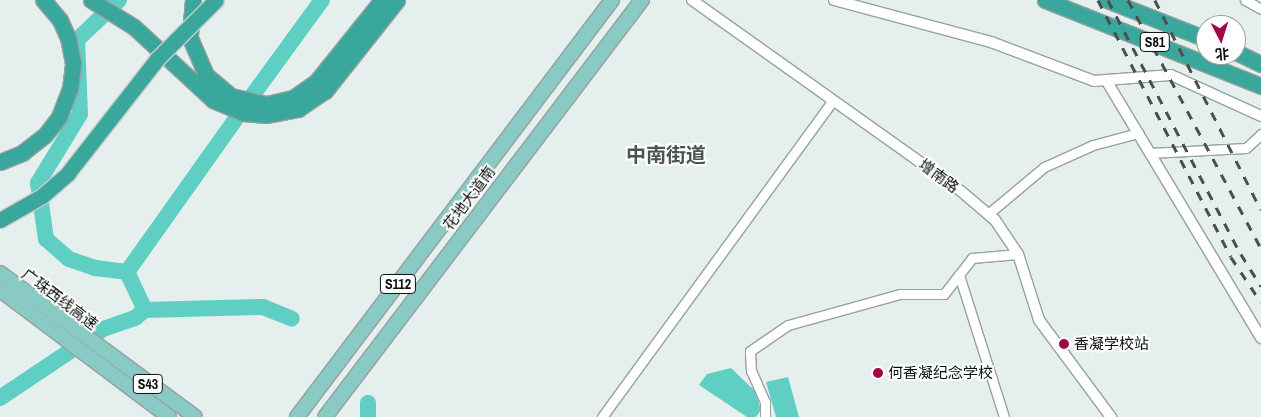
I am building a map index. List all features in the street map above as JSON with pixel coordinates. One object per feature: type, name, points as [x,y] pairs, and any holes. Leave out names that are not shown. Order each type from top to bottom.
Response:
[{"type":"highway","points":[[0,162],[28,149],[50,129],[68,96],[73,63],[66,32],[43,0]]},
{"type":"highway","points":[[91,0],[134,27],[214,100],[243,113],[273,115],[298,109],[325,91],[397,0]]},
{"type":"highway","points":[[193,0],[190,38],[206,75],[232,96],[268,104],[293,98],[316,82],[382,0]]},
{"type":"highway","points":[[0,220],[36,201],[68,173],[157,59],[216,0]]},
{"type":"highway","name":"S81","points":[[1046,0],[1261,86]]},
{"type":"highway","name":"S81","points":[[1107,0],[1196,35]]},
{"type":"highway","points":[[1246,57],[1261,64]]},
{"type":"main road","name":"花地大道南","points":[[297,417],[612,0]]},
{"type":"main road","name":"花地大道南","points":[[325,417],[642,0]]},
{"type":"main road","name":"广珠西线高速","points":[[0,273],[61,330]]},
{"type":"main road","name":"广珠西线高速","points":[[0,290],[97,356]]},
{"type":"main road","name":"S43","points":[[97,356],[169,417]]},
{"type":"main road","name":"S43","points":[[97,356],[195,417]]},
{"type":"main road","points":[[289,417],[310,400]]},
{"type":"street","name":"增南路","points":[[692,0],[833,100],[988,214],[1008,235],[1018,254],[1040,320],[1111,417]]},
{"type":"street","points":[[834,0],[991,42],[1094,81],[1171,75],[1261,116]]},
{"type":"street","points":[[1245,0],[1261,9]]},
{"type":"street","points":[[1106,80],[1261,338]]},
{"type":"street","points":[[602,417],[833,100]]},
{"type":"street","points":[[988,214],[1002,198],[1044,167],[1093,146],[1138,133]]},
{"type":"street","points":[[1150,153],[1246,148],[1261,134]]},
{"type":"street","points":[[765,417],[764,402],[751,371],[750,351],[788,326],[900,294],[944,294],[972,258],[1018,254]]},
{"type":"street","points":[[959,275],[1004,417]]},
{"type":"water","points":[[731,368],[755,391],[761,410],[756,417],[747,417],[699,385],[707,374]]},
{"type":"water","points":[[788,377],[799,417],[776,417],[766,382]]},
{"type":"waterway","points":[[119,0],[77,40],[80,114],[38,183],[46,239],[69,259],[95,268],[127,272],[145,310]]},
{"type":"waterway","points":[[252,96],[322,0]]},
{"type":"waterway","points":[[127,272],[237,117]]},
{"type":"waterway","points":[[0,398],[103,329],[135,318],[145,310],[263,307],[292,319]]},
{"type":"waterway","points":[[368,403],[368,417]]},
{"type":"railway","points":[[1098,0],[1231,257],[1261,302]]},
{"type":"railway","points":[[1108,0],[1241,254],[1261,286]]},
{"type":"railway","points":[[1128,0],[1261,248]]},
{"type":"railway","points":[[1155,0],[1261,210]]},
{"type":"place","name":"香凝学校站","points":[[1064,344]]},
{"type":"place","name":"何香凝纪念学校","points":[[878,373]]},
{"type":"district","name":"中南街道","points":[[666,154]]}]
